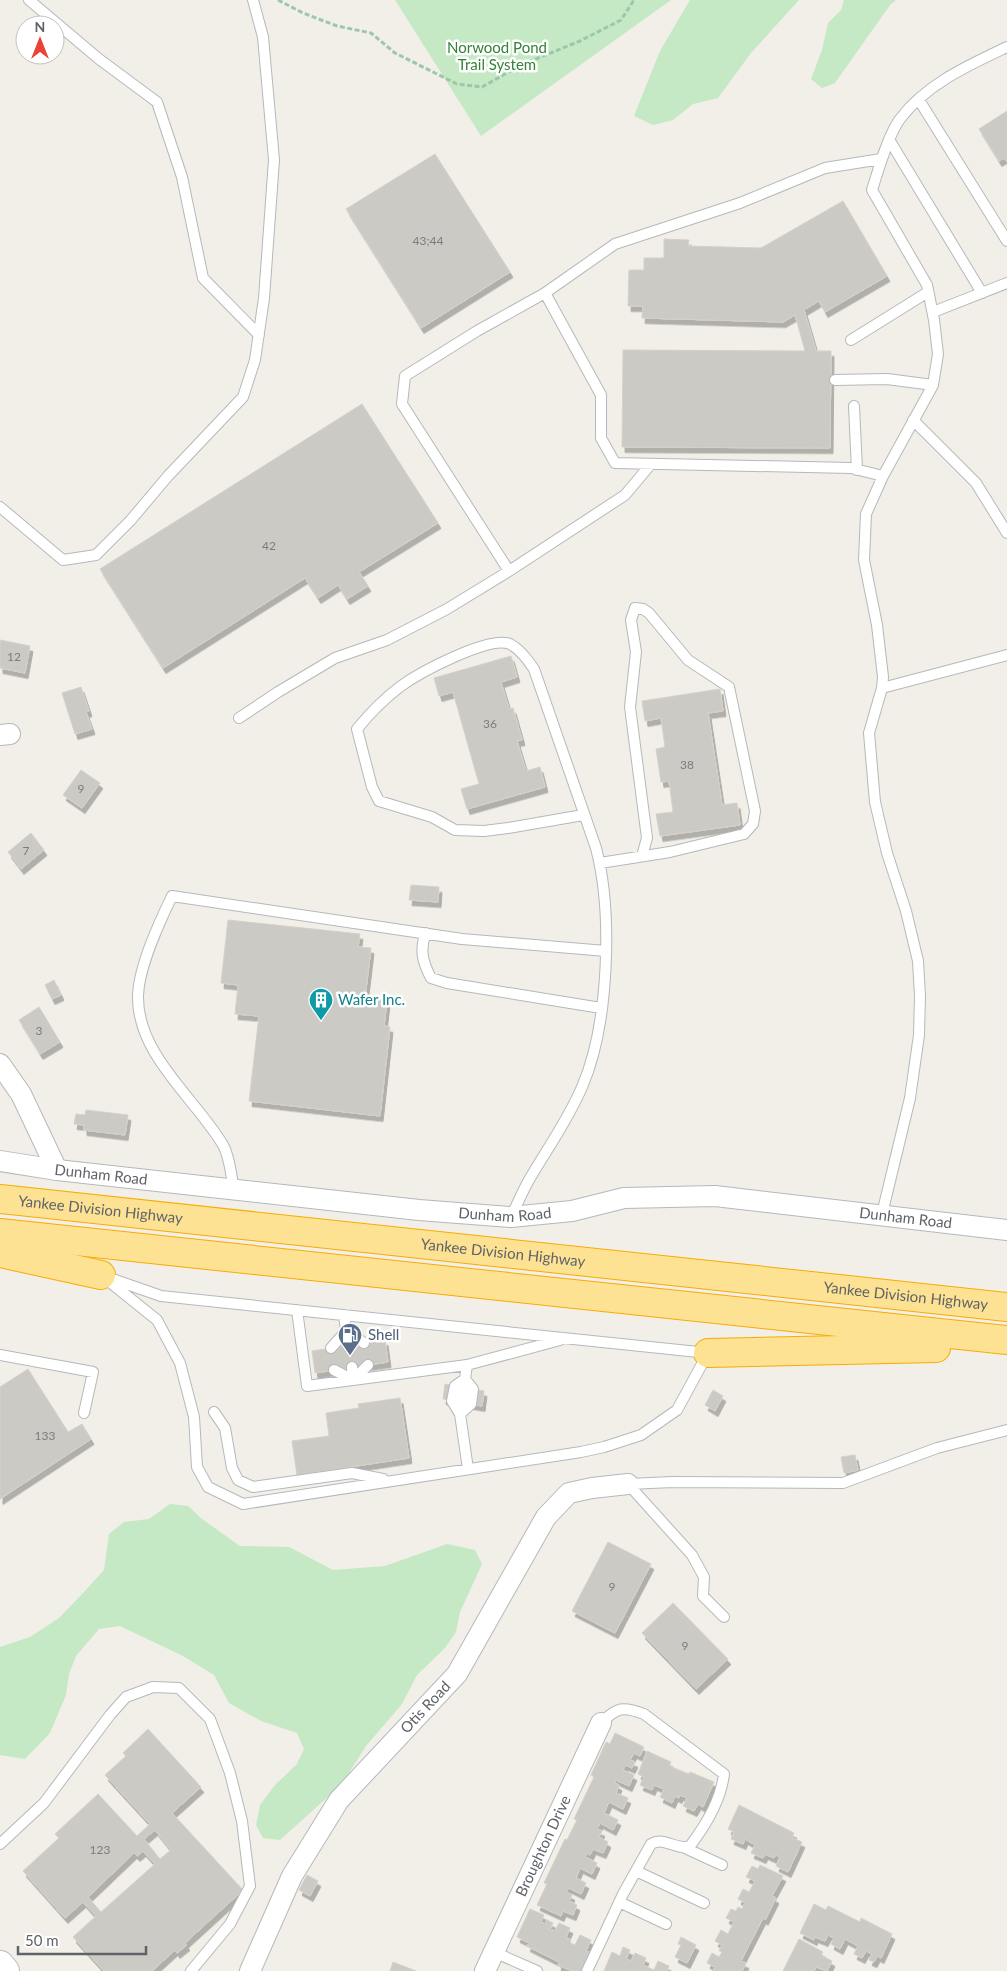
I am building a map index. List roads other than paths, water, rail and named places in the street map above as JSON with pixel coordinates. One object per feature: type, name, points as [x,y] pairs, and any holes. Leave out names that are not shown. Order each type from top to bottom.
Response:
[{"type":"highway","name":"Yankee Division Highway","points":[[0,1199],[1007,1307]]},
{"type":"highway","points":[[0,1233],[1007,1340]]},
{"type":"highway","points":[[0,1253],[101,1274]]},
{"type":"highway","points":[[708,1353],[1007,1346]]},
{"type":"main road","points":[[0,1965],[5,1971]]},
{"type":"street","points":[[0,1064],[21,1094],[57,1170]]},
{"type":"street","name":"Dunham Road","points":[[0,1161],[57,1170],[234,1190],[419,1210],[511,1217],[572,1211],[624,1198],[715,1196],[1007,1230]]},
{"type":"street","name":"Otis Road","points":[[250,1971],[292,1876],[339,1800],[456,1675],[546,1516],[569,1493],[628,1484]]},
{"type":"street","name":"Broughton Drive","points":[[485,1971],[601,1723]]},
{"type":"lane","points":[[29,0],[99,59],[157,102],[182,177],[203,278],[258,334]]},
{"type":"lane","points":[[0,507],[63,560],[96,555],[130,521],[168,476],[243,397],[254,360],[264,298],[274,160],[263,36],[253,0]]},
{"type":"lane","points":[[882,1214],[910,1098],[919,1035],[920,996],[918,961],[906,910],[886,853],[875,802],[869,733],[882,688],[883,677],[877,625],[864,560],[866,514],[883,476],[933,385],[938,354],[927,285],[872,190],[882,159],[900,120],[918,100],[926,92],[970,64],[1007,47]]},
{"type":"lane","points":[[918,100],[1007,241]]},
{"type":"lane","points":[[890,141],[982,293]]},
{"type":"lane","points":[[509,572],[402,404],[405,376],[477,331],[545,293],[615,244],[740,203],[825,168],[882,159]]},
{"type":"lane","points":[[932,312],[1007,283]]},
{"type":"lane","points":[[851,340],[928,292]]},
{"type":"lane","points":[[545,293],[601,394],[600,438],[615,463],[851,468],[883,476]]},
{"type":"lane","points":[[836,380],[887,379],[933,385]]},
{"type":"lane","points":[[854,406],[857,470]]},
{"type":"lane","points":[[913,420],[976,483],[1007,533]]},
{"type":"lane","points":[[240,718],[335,658],[387,640],[447,609],[509,572],[625,495],[651,464]]},
{"type":"lane","points":[[600,863],[670,852],[744,834],[754,824],[755,811],[729,687],[688,660],[649,613],[643,609],[635,608],[631,620],[636,652],[630,707],[647,838],[642,856]]},
{"type":"lane","points":[[511,1217],[528,1182],[570,1113],[583,1086],[594,1050],[601,1008],[606,951],[606,919],[600,863],[534,669],[525,657],[510,644],[495,642],[425,670],[401,686],[370,713],[358,728],[372,787],[379,801],[432,817],[455,830],[484,831],[583,815]]},
{"type":"lane","points":[[882,688],[1007,655]]},
{"type":"lane","points":[[234,1190],[225,1148],[202,1115],[176,1085],[157,1056],[140,1020],[138,996],[144,967],[156,929],[172,896],[462,939],[606,951]]},
{"type":"lane","points":[[426,934],[422,942],[422,955],[431,978],[447,983],[601,1008]]},
{"type":"lane","points":[[101,1274],[161,1296],[708,1353],[677,1410],[641,1435],[581,1452],[243,1504],[208,1486],[197,1467],[194,1417],[180,1363],[157,1320],[101,1274]]},
{"type":"lane","points":[[297,1310],[308,1386],[467,1365],[566,1338]]},
{"type":"lane","points":[[344,1315],[348,1346]]},
{"type":"lane","points":[[346,1331],[364,1343]]},
{"type":"lane","points":[[331,1348],[346,1331]]},
{"type":"lane","points":[[0,1355],[94,1372],[84,1413]]},
{"type":"lane","points":[[354,1380],[368,1365]]},
{"type":"lane","points":[[460,1414],[471,1404],[473,1389],[465,1379],[467,1365]]},
{"type":"lane","points":[[352,1367],[354,1380]]},
{"type":"lane","points":[[334,1370],[354,1380]]},
{"type":"lane","points":[[465,1379],[455,1386],[452,1401],[460,1414],[468,1469]]},
{"type":"lane","points":[[214,1412],[225,1428],[232,1468],[238,1480],[253,1487],[352,1473],[391,1481]]},
{"type":"lane","points":[[628,1484],[672,1482],[843,1483],[937,1448],[1007,1430]]},
{"type":"lane","points":[[628,1484],[692,1555],[704,1577],[703,1596],[724,1617]]},
{"type":"lane","points":[[0,1844],[44,1803],[110,1715],[126,1697],[153,1687],[179,1688],[210,1719],[230,1773],[242,1821],[250,1886],[230,1924],[191,1971]]},
{"type":"lane","points":[[601,1723],[613,1711],[630,1709],[644,1714],[724,1774],[722,1787],[702,1830],[690,1846],[685,1848]]},
{"type":"lane","points":[[587,1971],[619,1902],[651,1844],[658,1840],[685,1848],[722,1865]]},
{"type":"lane","points":[[636,1871],[704,1903]]},
{"type":"lane","points":[[619,1902],[666,1924]]},
{"type":"lane","points":[[494,1952],[537,1971]]},
{"type":"place","name":"Wafer Inc.","points":[[321,1021]]},
{"type":"place","name":"Shell","points":[[350,1356]]},
{"type":"park label","name":"Norwood Pond Trail System","points":[[497,56]]}]
